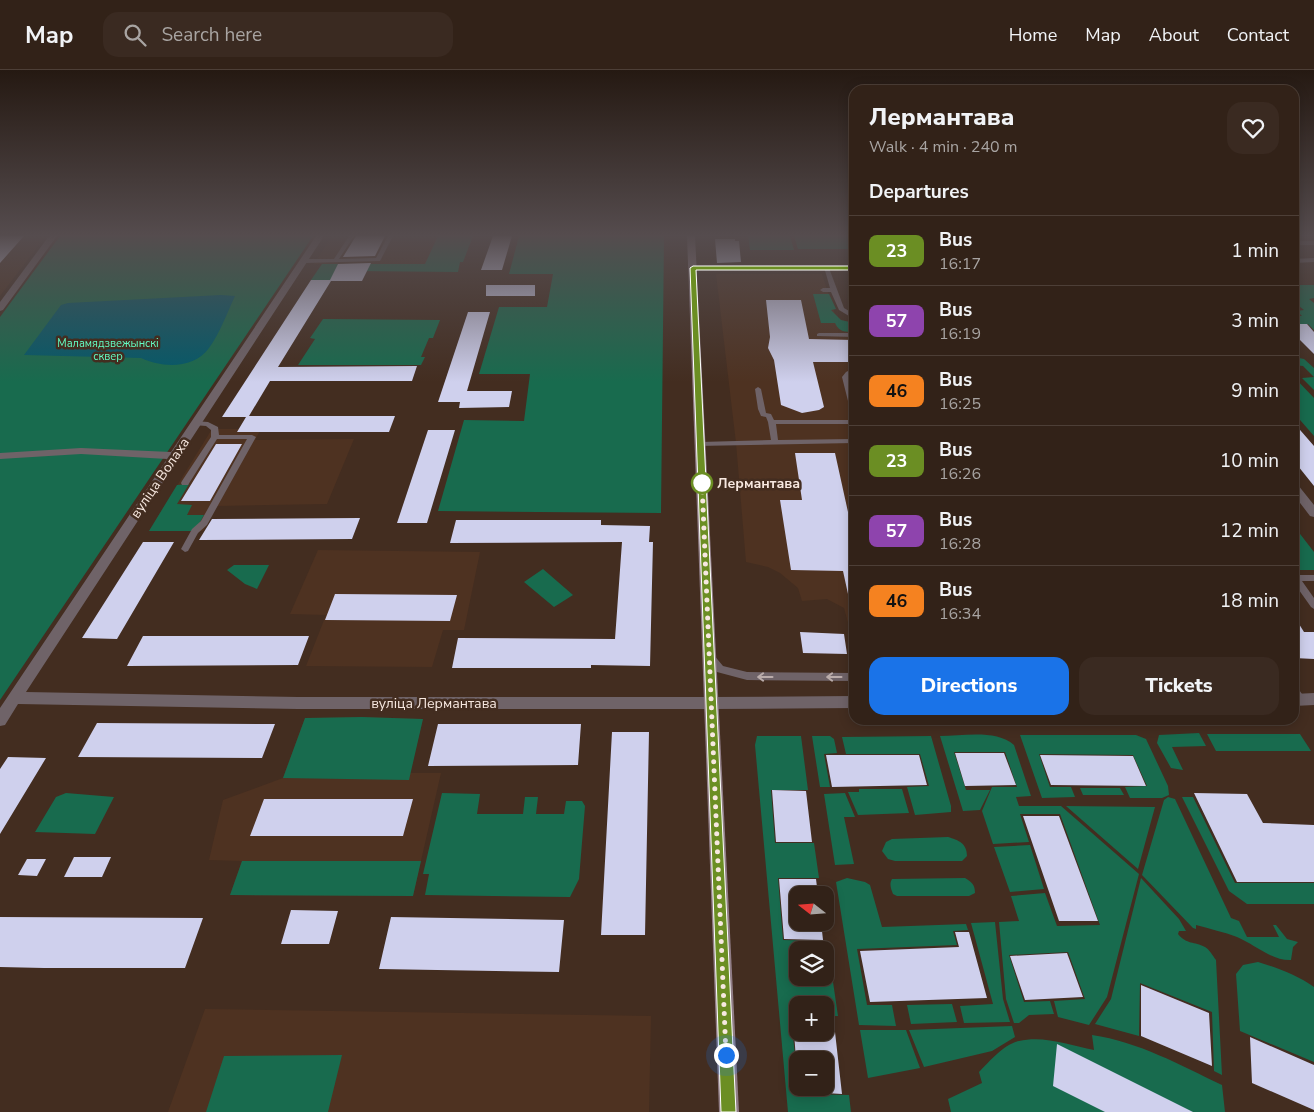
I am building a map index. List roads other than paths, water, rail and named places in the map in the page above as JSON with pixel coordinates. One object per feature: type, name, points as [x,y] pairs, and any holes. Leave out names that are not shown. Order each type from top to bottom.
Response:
[{"type":"main road","points":[[694,285],[729,1112]]},
{"type":"street","points":[[0,308],[17,285]]},
{"type":"street","name":"вуліца Волаха","points":[[0,720],[288,285]]},
{"type":"street","points":[[0,456],[81,451],[175,456]]},
{"type":"street","points":[[1299,494],[1314,513]]},
{"type":"street","name":"вуліца Лермантава","points":[[14,698],[298,703],[849,702]]},
{"type":"lane","points":[[832,285],[841,309],[849,314]]},
{"type":"lane","points":[[823,290],[834,290]]},
{"type":"lane","points":[[819,335],[849,335]]},
{"type":"lane","points":[[849,372],[845,377],[849,393]]},
{"type":"lane","points":[[758,389],[763,414],[769,416],[772,422],[775,442]]},
{"type":"lane","points":[[772,422],[849,422]]},
{"type":"lane","points":[[185,484],[214,437],[215,429],[208,424],[197,423]]},
{"type":"lane","points":[[185,549],[195,531],[204,523],[252,437],[214,437]]},
{"type":"lane","points":[[700,444],[849,442]]},
{"type":"lane","points":[[1299,578],[1314,578]]},
{"type":"lane","points":[[1299,584],[1314,605]]},
{"type":"lane","points":[[709,652],[712,662],[720,669],[739,675],[757,677],[849,677]]},
{"type":"water","points":[[221,295],[235,296],[220,329],[203,355],[186,363],[168,365],[158,364],[141,358],[24,355],[61,305],[68,303]]},
{"type":"place","name":"Лермантава","points":[[702,483]]},
{"type":"park label","name":"Маламядзвежынскі сквер","points":[[108,349]]}]
